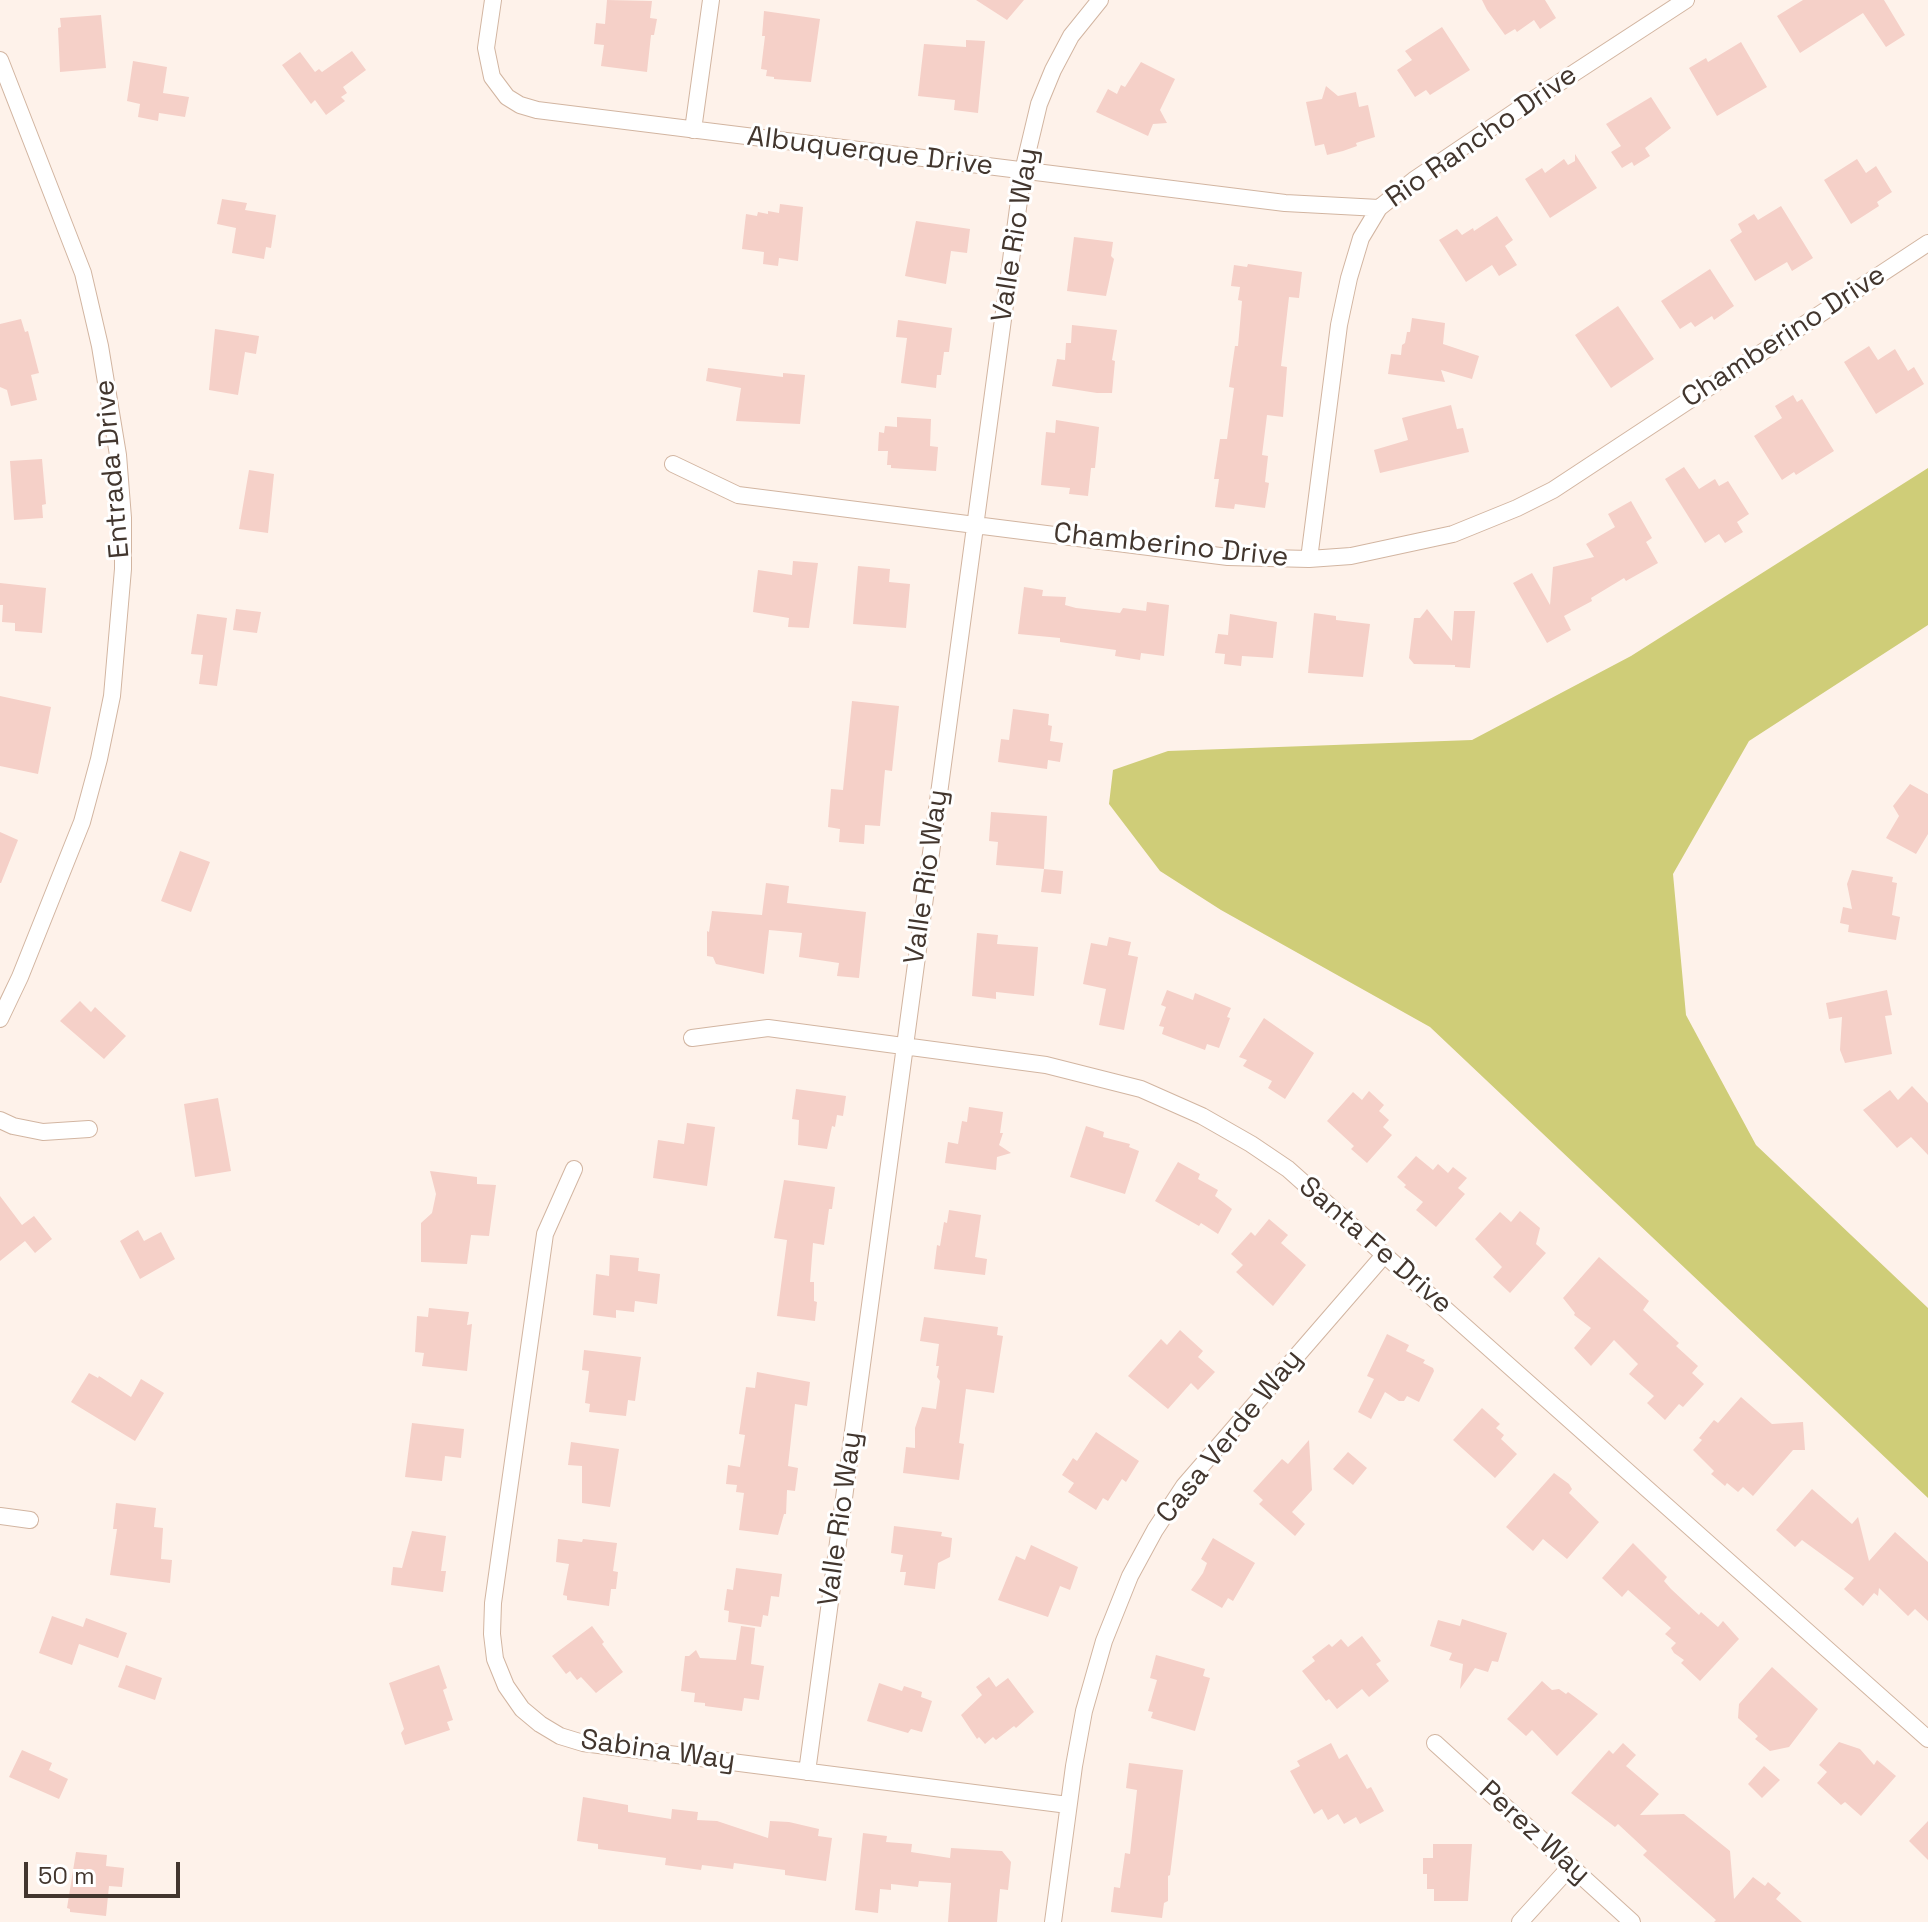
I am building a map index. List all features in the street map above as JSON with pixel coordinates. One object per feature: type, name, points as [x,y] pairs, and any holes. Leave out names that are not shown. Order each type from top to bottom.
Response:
[{"type":"street","name":"Albuquerque Drive","points":[[493,0],[486,48],[492,77],[507,97],[537,110],[1285,203],[1379,208]]},
{"type":"street","points":[[693,130],[711,0]]},
{"type":"street","name":"Valle Rio Way","points":[[807,1772],[1023,171],[1039,104],[1053,70],[1071,36],[1100,0]]},
{"type":"street","name":"Rio Rancho Drive","points":[[1309,559],[1339,325],[1361,238],[1379,208],[1414,180],[1686,0]]},
{"type":"street","name":"Entrada Drive","points":[[0,60],[83,273],[100,346],[118,455],[123,569],[112,696],[89,797],[71,855],[0,1019]]},
{"type":"street","name":"Chamberino Drive","points":[[673,464],[738,495],[1228,557],[1309,559],[1351,556],[1453,534],[1517,508],[1564,482],[1928,243]]},
{"type":"street","name":"Santa Fe Drive","points":[[692,1038],[768,1028],[1046,1065],[1141,1089],[1202,1116],[1288,1169],[1928,1739]]},
{"type":"street","points":[[0,1120],[43,1132],[89,1129]]},
{"type":"street","name":"Sabina Way","points":[[574,1169],[545,1234],[493,1603],[495,1659],[506,1686],[522,1709],[560,1736],[583,1743],[1068,1805]]},
{"type":"street","name":"Casa Verde Way","points":[[1053,1922],[1084,1711],[1104,1641],[1130,1576],[1184,1486],[1385,1254]]},
{"type":"street","points":[[0,1516],[30,1520]]},
{"type":"street","name":"Perez Way","points":[[1435,1743],[1632,1922]]},
{"type":"street","points":[[1520,1922],[1570,1867]]},
{"type":"shaded area","points":[[1928,468],[1928,625],[1749,741],[1673,874],[1686,1015],[1756,1145],[1928,1308],[1928,1498],[1430,1027],[1221,910],[1160,871],[1109,804],[1113,770],[1168,751],[1472,740],[1631,656]]},
{"type":"building","points":[[607,0],[652,1],[650,18],[657,19],[654,35],[651,35],[647,72],[601,66],[604,45],[594,44],[596,23],[605,24]]},
{"type":"building","points":[[976,0],[1024,0],[1007,20]]},
{"type":"building","points":[[1482,0],[1545,0],[1556,18],[1540,29],[1534,20],[1517,32],[1515,29],[1505,35]]},
{"type":"building","points":[[1803,0],[1884,0],[1905,35],[1886,47],[1863,13],[1800,53],[1777,16]]},
{"type":"building","points":[[764,11],[820,19],[811,82],[774,79],[766,76],[767,70],[761,69]]},
{"type":"building","points":[[101,15],[106,68],[60,72],[60,18]]},
{"type":"building","points":[[1442,27],[1470,70],[1430,95],[1426,90],[1415,97],[1397,70],[1412,60],[1405,51]]},
{"type":"building","points":[[966,40],[985,41],[978,113],[954,110],[955,100],[918,96],[924,44],[966,47]]},
{"type":"building","points":[[1741,42],[1767,87],[1717,116],[1689,68],[1706,58],[1708,62]]},
{"type":"building","points":[[352,51],[366,70],[343,87],[347,93],[341,97],[345,101],[326,115],[315,100],[311,104],[282,65],[300,52],[315,72],[319,69],[322,72]]},
{"type":"building","points":[[133,61],[167,67],[163,93],[189,97],[185,117],[159,113],[158,121],[138,117],[140,104],[127,101]]},
{"type":"building","points":[[1141,62],[1175,79],[1160,110],[1167,123],[1153,124],[1148,136],[1096,112],[1108,89],[1117,94]]},
{"type":"building","points":[[1326,86],[1338,96],[1356,92],[1359,107],[1368,105],[1375,137],[1327,155],[1324,144],[1315,146],[1306,102],[1322,99]]},
{"type":"building","points":[[1651,97],[1671,128],[1645,148],[1650,156],[1634,166],[1632,162],[1622,168],[1611,152],[1621,146],[1606,124]]},
{"type":"building","points":[[1575,154],[1597,188],[1550,218],[1525,179],[1542,168],[1545,173],[1564,159],[1568,165],[1575,161]]},
{"type":"building","points":[[1857,159],[1866,173],[1876,166],[1892,192],[1877,202],[1879,206],[1851,224],[1824,180]]},
{"type":"building","points":[[222,199],[247,203],[245,210],[276,215],[271,248],[266,247],[264,259],[232,253],[236,228],[217,224]]},
{"type":"building","points":[[780,204],[803,207],[798,261],[779,258],[778,266],[763,264],[764,252],[742,249],[746,214],[779,213]]},
{"type":"building","points":[[1781,206],[1813,258],[1792,271],[1787,262],[1755,281],[1730,240],[1742,232],[1738,224],[1754,214],[1758,220]]},
{"type":"building","points":[[1497,216],[1513,240],[1505,246],[1517,265],[1499,276],[1492,265],[1466,282],[1439,240],[1457,229],[1462,235],[1473,228],[1474,231]]},
{"type":"building","points":[[916,221],[970,229],[967,253],[951,251],[946,284],[905,276]]},
{"type":"building","points":[[1074,237],[1113,242],[1111,256],[1114,259],[1106,296],[1067,291]]},
{"type":"building","points":[[1248,264],[1302,272],[1299,298],[1289,297],[1281,366],[1287,367],[1283,417],[1267,415],[1262,455],[1268,456],[1265,482],[1269,483],[1265,508],[1235,504],[1234,509],[1215,507],[1219,479],[1214,479],[1220,439],[1227,439],[1234,388],[1229,387],[1235,346],[1238,346],[1242,301],[1238,300],[1240,287],[1231,286],[1234,265],[1247,267]]},
{"type":"building","points":[[1710,269],[1734,306],[1714,320],[1712,316],[1695,327],[1691,322],[1680,329],[1661,301]]},
{"type":"building","points":[[1618,306],[1654,359],[1611,388],[1575,335]]},
{"type":"building","points":[[1412,318],[1445,323],[1443,344],[1479,356],[1472,379],[1441,370],[1445,382],[1388,374],[1391,354],[1401,355]]},
{"type":"building","points":[[21,319],[25,332],[28,331],[39,373],[31,375],[37,400],[11,406],[7,390],[0,387],[0,324]]},
{"type":"building","points":[[898,320],[952,328],[949,352],[944,352],[936,388],[901,383],[907,338],[896,337]]},
{"type":"building","points":[[1072,325],[1117,330],[1112,360],[1115,361],[1112,393],[1052,386],[1057,359],[1065,360],[1066,343],[1071,343]]},
{"type":"building","points":[[215,329],[259,336],[256,354],[245,352],[238,395],[209,390]]},
{"type":"building","points":[[1869,346],[1878,360],[1895,349],[1908,371],[1914,367],[1924,384],[1876,414],[1844,362]]},
{"type":"building","points":[[708,368],[783,377],[783,373],[805,375],[800,424],[736,421],[741,388],[706,381]]},
{"type":"building","points":[[1793,395],[1797,402],[1802,399],[1834,451],[1796,475],[1794,472],[1782,480],[1754,436],[1782,418],[1775,406]]},
{"type":"building","points":[[1451,405],[1457,429],[1463,428],[1469,452],[1380,473],[1374,450],[1408,440],[1402,418]]},
{"type":"building","points":[[897,417],[931,419],[930,446],[938,447],[936,471],[891,468],[887,465],[888,451],[878,451],[879,432],[884,433],[885,426],[897,427]]},
{"type":"building","points":[[1056,420],[1099,427],[1095,468],[1091,468],[1088,496],[1069,494],[1070,488],[1041,485],[1046,432],[1055,433]]},
{"type":"building","points":[[42,459],[46,504],[42,505],[43,518],[14,520],[10,461]]},
{"type":"building","points":[[1684,467],[1699,489],[1715,479],[1719,486],[1728,481],[1749,514],[1737,522],[1743,532],[1725,543],[1719,534],[1705,543],[1665,479]]},
{"type":"building","points":[[249,470],[274,474],[268,533],[239,529]]},
{"type":"building","points":[[1631,501],[1652,538],[1646,542],[1658,563],[1626,581],[1624,578],[1564,616],[1571,630],[1547,643],[1513,583],[1532,573],[1550,605],[1553,567],[1594,557],[1586,544],[1615,527],[1608,514]]},
{"type":"building","points":[[793,561],[818,563],[809,628],[788,627],[789,618],[753,612],[758,570],[792,575]]},
{"type":"building","points":[[858,566],[890,569],[889,582],[910,584],[906,628],[853,624]]},
{"type":"building","points":[[0,583],[46,588],[42,633],[15,631],[15,623],[2,622]]},
{"type":"building","points":[[1024,587],[1043,590],[1042,596],[1066,597],[1065,605],[1076,608],[1120,613],[1123,608],[1146,611],[1147,602],[1169,605],[1164,656],[1141,653],[1140,660],[1115,656],[1116,650],[1060,642],[1060,638],[1018,634]]},
{"type":"building","points":[[236,609],[261,612],[257,633],[233,630]]},
{"type":"building","points":[[1427,609],[1452,641],[1454,611],[1475,611],[1470,668],[1414,664],[1409,658],[1414,618],[1420,618]]},
{"type":"building","points":[[1314,613],[1336,616],[1336,620],[1370,624],[1363,677],[1308,673]]},
{"type":"building","points":[[197,614],[227,618],[217,686],[199,684],[203,655],[191,654]]},
{"type":"building","points":[[1230,614],[1277,622],[1273,658],[1242,656],[1241,666],[1224,664],[1225,654],[1215,653],[1218,634],[1228,635]]},
{"type":"building","points":[[0,696],[51,707],[38,774],[0,766]]},
{"type":"building","points":[[852,701],[899,706],[892,771],[885,770],[880,826],[865,825],[864,844],[839,842],[840,829],[828,827],[831,789],[843,790]]},
{"type":"building","points":[[1013,709],[1049,714],[1048,725],[1052,726],[1050,741],[1063,743],[1060,762],[1048,760],[1047,769],[998,762],[1001,739],[1009,740]]},
{"type":"building","points":[[1910,784],[1928,794],[1928,834],[1916,854],[1886,838],[1899,816],[1893,806]]},
{"type":"building","points":[[991,812],[1047,816],[1044,869],[996,865],[998,842],[989,841]]},
{"type":"building","points":[[0,832],[18,840],[1,883],[0,883]]},
{"type":"building","points":[[180,851],[210,862],[191,912],[161,901]]},
{"type":"building","points":[[1044,869],[1063,871],[1061,894],[1041,892]]},
{"type":"building","points":[[1852,870],[1893,877],[1892,882],[1897,883],[1892,915],[1900,917],[1896,940],[1848,932],[1849,925],[1840,923],[1843,907],[1852,909],[1847,884]]},
{"type":"building","points":[[766,883],[789,886],[787,903],[866,912],[859,978],[837,976],[839,963],[799,957],[802,933],[769,930],[764,974],[716,964],[713,957],[707,956],[707,931],[712,911],[762,915]]},
{"type":"building","points":[[977,933],[998,935],[997,944],[1038,947],[1034,996],[996,992],[996,999],[972,996]]},
{"type":"building","points":[[1109,937],[1131,942],[1128,955],[1138,957],[1124,1030],[1099,1025],[1106,989],[1083,984],[1091,943],[1107,946]]},
{"type":"building","points":[[1167,990],[1193,1000],[1195,993],[1231,1008],[1219,1048],[1207,1044],[1205,1050],[1162,1034],[1164,1027],[1159,1026],[1166,1007],[1161,1005]]},
{"type":"building","points":[[1887,990],[1892,1015],[1885,1016],[1892,1054],[1845,1063],[1840,1050],[1842,1017],[1829,1019],[1826,1003]]},
{"type":"building","points":[[80,1001],[91,1012],[95,1007],[126,1036],[104,1059],[60,1021]]},
{"type":"building","points":[[1264,1018],[1314,1053],[1285,1099],[1268,1088],[1272,1081],[1243,1066],[1247,1060],[1239,1057]]},
{"type":"building","points":[[1912,1086],[1928,1103],[1928,1155],[1911,1137],[1897,1148],[1863,1110],[1890,1090],[1898,1100]]},
{"type":"building","points":[[796,1089],[846,1096],[843,1116],[837,1115],[827,1149],[798,1145],[799,1120],[792,1119]]},
{"type":"building","points":[[1369,1091],[1384,1105],[1379,1111],[1389,1120],[1383,1127],[1392,1135],[1367,1163],[1327,1121],[1353,1092],[1362,1100]]},
{"type":"building","points":[[218,1098],[231,1171],[195,1177],[184,1104]]},
{"type":"building","points":[[969,1107],[1003,1112],[1000,1133],[1003,1133],[999,1145],[1011,1153],[997,1157],[996,1170],[945,1163],[948,1142],[958,1144],[962,1121],[967,1122]]},
{"type":"building","points":[[687,1123],[715,1127],[707,1186],[653,1178],[658,1140],[684,1144]]},
{"type":"building","points":[[1086,1126],[1104,1132],[1103,1137],[1130,1144],[1129,1147],[1139,1151],[1125,1194],[1070,1177]]},
{"type":"building","points":[[1416,1156],[1433,1170],[1438,1164],[1448,1173],[1453,1167],[1467,1178],[1458,1188],[1465,1194],[1436,1227],[1416,1210],[1423,1202],[1397,1177]]},
{"type":"building","points":[[1178,1162],[1200,1174],[1198,1179],[1218,1190],[1215,1196],[1232,1209],[1218,1234],[1155,1201]]},
{"type":"building","points":[[430,1171],[477,1177],[477,1184],[496,1185],[489,1236],[471,1235],[467,1264],[421,1262],[421,1223],[432,1213],[436,1194]]},
{"type":"building","points":[[784,1180],[835,1187],[824,1245],[813,1243],[810,1282],[814,1282],[814,1301],[817,1302],[815,1321],[777,1316],[787,1240],[774,1238]]},
{"type":"building","points":[[0,1196],[22,1225],[34,1216],[52,1239],[35,1253],[25,1241],[0,1261]]},
{"type":"building","points":[[949,1210],[981,1215],[975,1257],[987,1259],[985,1275],[934,1269],[937,1245],[940,1246]]},
{"type":"building","points":[[1520,1211],[1540,1228],[1536,1244],[1546,1253],[1510,1293],[1493,1277],[1502,1267],[1475,1239],[1500,1212],[1511,1222]]},
{"type":"building","points":[[1269,1219],[1288,1235],[1281,1243],[1306,1265],[1273,1306],[1236,1272],[1243,1265],[1231,1254],[1251,1232],[1255,1236]]},
{"type":"building","points":[[138,1230],[144,1241],[161,1232],[175,1259],[140,1279],[120,1241]]},
{"type":"building","points":[[610,1255],[639,1258],[638,1271],[660,1274],[657,1304],[635,1301],[634,1312],[616,1310],[616,1318],[593,1315],[596,1274],[609,1276]]},
{"type":"building","points":[[1599,1257],[1649,1301],[1643,1310],[1679,1343],[1676,1346],[1698,1366],[1692,1373],[1704,1384],[1683,1407],[1679,1404],[1665,1420],[1647,1403],[1654,1396],[1629,1374],[1638,1364],[1614,1340],[1591,1366],[1574,1348],[1591,1328],[1574,1315],[1563,1298]]},
{"type":"building","points":[[429,1308],[469,1312],[467,1325],[472,1324],[467,1371],[422,1366],[424,1353],[415,1352],[417,1316],[428,1317]]},
{"type":"building","points":[[924,1317],[998,1327],[997,1335],[1003,1336],[994,1393],[966,1389],[959,1443],[964,1444],[959,1480],[903,1473],[906,1447],[915,1448],[915,1428],[922,1407],[936,1409],[940,1381],[937,1377],[939,1366],[936,1366],[939,1344],[920,1341]]},
{"type":"building","points":[[1180,1330],[1203,1351],[1198,1357],[1215,1372],[1198,1390],[1191,1383],[1168,1409],[1128,1376],[1161,1339],[1167,1345]]},
{"type":"building","points":[[1387,1334],[1409,1345],[1406,1351],[1425,1360],[1423,1363],[1434,1371],[1419,1402],[1407,1396],[1404,1401],[1399,1401],[1385,1392],[1371,1419],[1358,1412],[1374,1379],[1367,1376]]},
{"type":"building","points":[[584,1350],[641,1357],[635,1401],[628,1400],[626,1416],[589,1412],[590,1404],[585,1403],[589,1371],[582,1370]]},
{"type":"building","points":[[757,1372],[810,1382],[807,1406],[795,1404],[788,1466],[798,1468],[795,1491],[787,1490],[786,1514],[778,1535],[739,1530],[744,1493],[736,1492],[737,1485],[726,1484],[728,1465],[740,1467],[745,1435],[739,1434],[746,1387],[755,1388]]},
{"type":"building","points":[[89,1373],[131,1397],[141,1379],[164,1393],[135,1441],[71,1402]]},
{"type":"building","points":[[1741,1397],[1772,1424],[1803,1422],[1805,1450],[1793,1450],[1753,1496],[1743,1487],[1738,1492],[1727,1483],[1725,1486],[1711,1474],[1714,1471],[1693,1450],[1714,1420],[1718,1423]]},
{"type":"building","points":[[1482,1408],[1500,1424],[1496,1428],[1504,1435],[1501,1439],[1517,1454],[1495,1478],[1453,1440]]},
{"type":"building","points":[[412,1423],[464,1429],[461,1458],[445,1456],[442,1481],[405,1477]]},
{"type":"building","points":[[1096,1432],[1139,1461],[1126,1482],[1122,1479],[1108,1501],[1103,1498],[1096,1510],[1068,1492],[1074,1483],[1062,1475],[1073,1458],[1077,1461]]},
{"type":"building","points":[[1309,1440],[1312,1490],[1292,1512],[1305,1524],[1295,1536],[1259,1504],[1263,1500],[1253,1491],[1282,1459],[1288,1464]]},
{"type":"building","points":[[571,1442],[619,1449],[610,1507],[582,1503],[582,1466],[568,1465]]},
{"type":"building","points":[[1348,1452],[1367,1468],[1353,1485],[1333,1469]]},
{"type":"building","points":[[1554,1473],[1569,1484],[1572,1489],[1569,1493],[1599,1522],[1567,1559],[1543,1539],[1533,1551],[1506,1527]]},
{"type":"building","points":[[1812,1489],[1852,1524],[1858,1517],[1869,1561],[1895,1532],[1928,1562],[1928,1621],[1915,1609],[1908,1616],[1879,1588],[1878,1596],[1874,1593],[1863,1606],[1844,1589],[1854,1578],[1802,1540],[1795,1547],[1776,1530]]},
{"type":"building","points":[[116,1503],[156,1508],[154,1527],[163,1528],[161,1559],[172,1560],[170,1583],[110,1575],[117,1529],[113,1529]]},
{"type":"building","points":[[894,1526],[942,1532],[941,1536],[952,1538],[950,1557],[938,1563],[935,1589],[904,1585],[906,1572],[900,1572],[903,1555],[891,1553]]},
{"type":"building","points":[[412,1531],[446,1536],[441,1571],[446,1571],[443,1592],[391,1585],[393,1567],[402,1568]]},
{"type":"building","points":[[1213,1538],[1255,1563],[1233,1601],[1228,1598],[1222,1608],[1191,1590],[1203,1573],[1207,1563],[1201,1559]]},
{"type":"building","points":[[558,1539],[617,1543],[613,1571],[618,1572],[616,1589],[611,1589],[609,1606],[567,1600],[567,1596],[563,1595],[569,1564],[556,1562]]},
{"type":"building","points":[[1633,1543],[1667,1577],[1664,1581],[1671,1589],[1699,1615],[1701,1612],[1718,1627],[1723,1621],[1739,1639],[1700,1681],[1671,1648],[1676,1643],[1665,1634],[1671,1628],[1628,1590],[1622,1597],[1602,1578]]},
{"type":"building","points":[[1031,1545],[1078,1567],[1070,1590],[1060,1586],[1048,1617],[998,1600],[1016,1556],[1025,1560]]},
{"type":"building","points":[[736,1568],[782,1574],[779,1597],[771,1596],[768,1616],[763,1615],[761,1627],[728,1622],[729,1611],[724,1610],[727,1589],[733,1590]]},
{"type":"building","points":[[52,1616],[83,1627],[86,1618],[127,1633],[118,1658],[79,1644],[72,1665],[39,1653]]},
{"type":"building","points":[[1462,1619],[1507,1633],[1498,1662],[1492,1661],[1488,1672],[1475,1668],[1460,1689],[1463,1664],[1449,1660],[1452,1653],[1430,1646],[1438,1620],[1460,1626]]},
{"type":"building","points":[[592,1626],[623,1672],[596,1693],[581,1677],[577,1680],[570,1671],[566,1674],[552,1656]]},
{"type":"building","points":[[741,1626],[755,1628],[751,1664],[764,1666],[759,1700],[744,1698],[742,1711],[694,1702],[695,1693],[681,1691],[685,1656],[696,1650],[700,1658],[736,1660]]},
{"type":"building","points":[[1362,1636],[1381,1661],[1376,1664],[1389,1681],[1369,1697],[1362,1689],[1337,1709],[1329,1699],[1326,1701],[1302,1671],[1315,1661],[1312,1657],[1329,1644],[1332,1647],[1341,1639],[1348,1647]]},
{"type":"building","points":[[1156,1655],[1205,1669],[1203,1676],[1210,1678],[1195,1731],[1151,1718],[1153,1712],[1148,1711],[1157,1680],[1150,1678]]},
{"type":"building","points":[[126,1665],[162,1678],[155,1700],[118,1687]]},
{"type":"building","points":[[439,1665],[453,1720],[447,1722],[450,1730],[405,1745],[401,1733],[404,1729],[389,1683]]},
{"type":"building","points":[[1772,1667],[1818,1709],[1789,1747],[1770,1751],[1755,1739],[1758,1736],[1738,1718],[1739,1704]]},
{"type":"building","points":[[989,1677],[996,1687],[1008,1678],[1034,1712],[1016,1728],[1014,1726],[996,1740],[993,1737],[985,1744],[979,1737],[977,1739],[961,1715],[982,1695],[976,1687]]},
{"type":"building","points":[[1542,1681],[1552,1690],[1568,1692],[1598,1714],[1557,1756],[1532,1730],[1526,1736],[1507,1719]]},
{"type":"building","points":[[879,1683],[902,1691],[904,1686],[922,1692],[921,1697],[932,1701],[922,1732],[911,1729],[908,1733],[867,1721]]},
{"type":"building","points":[[1839,1742],[1860,1749],[1874,1765],[1877,1760],[1896,1776],[1861,1816],[1845,1802],[1841,1805],[1817,1783],[1827,1772],[1819,1765]]},
{"type":"building","points":[[1331,1743],[1339,1759],[1347,1754],[1384,1811],[1360,1824],[1356,1817],[1344,1824],[1338,1814],[1328,1820],[1322,1809],[1314,1814],[1290,1771],[1300,1766],[1297,1761]]},
{"type":"building","points":[[1623,1743],[1636,1755],[1626,1766],[1659,1794],[1640,1815],[1684,1814],[1730,1851],[1734,1899],[1753,1877],[1765,1886],[1768,1882],[1781,1893],[1776,1899],[1802,1922],[1714,1922],[1716,1920],[1643,1855],[1647,1851],[1618,1824],[1615,1827],[1571,1793],[1609,1750],[1613,1754]]},
{"type":"building","points":[[22,1750],[52,1763],[49,1770],[68,1779],[59,1799],[9,1777]]},
{"type":"building","points":[[1129,1763],[1183,1770],[1168,1876],[1168,1901],[1164,1903],[1162,1918],[1111,1912],[1114,1887],[1120,1888],[1125,1853],[1130,1854],[1137,1790],[1126,1788]]},
{"type":"building","points":[[1764,1766],[1780,1780],[1762,1798],[1748,1784]]},
{"type":"building","points":[[583,1797],[628,1805],[628,1812],[671,1819],[672,1809],[698,1812],[697,1820],[717,1821],[768,1838],[770,1821],[819,1829],[818,1836],[832,1838],[826,1881],[785,1875],[785,1870],[734,1863],[733,1869],[702,1865],[701,1870],[665,1865],[666,1858],[598,1849],[598,1844],[577,1841]]},
{"type":"building","points":[[1928,1821],[1928,1860],[1909,1841]]},
{"type":"building","points":[[863,1833],[887,1836],[886,1842],[912,1844],[911,1852],[950,1858],[951,1848],[1002,1851],[1011,1862],[1008,1890],[1000,1889],[997,1922],[948,1922],[951,1883],[919,1881],[918,1887],[891,1884],[891,1890],[880,1889],[878,1913],[855,1910]]},
{"type":"building","points":[[1433,1844],[1472,1844],[1468,1901],[1434,1901],[1434,1889],[1427,1889],[1427,1874],[1423,1874],[1423,1858],[1433,1858]]},
{"type":"building","points":[[76,1852],[107,1855],[106,1866],[124,1868],[122,1887],[109,1886],[106,1916],[70,1912],[67,1908]]}]
